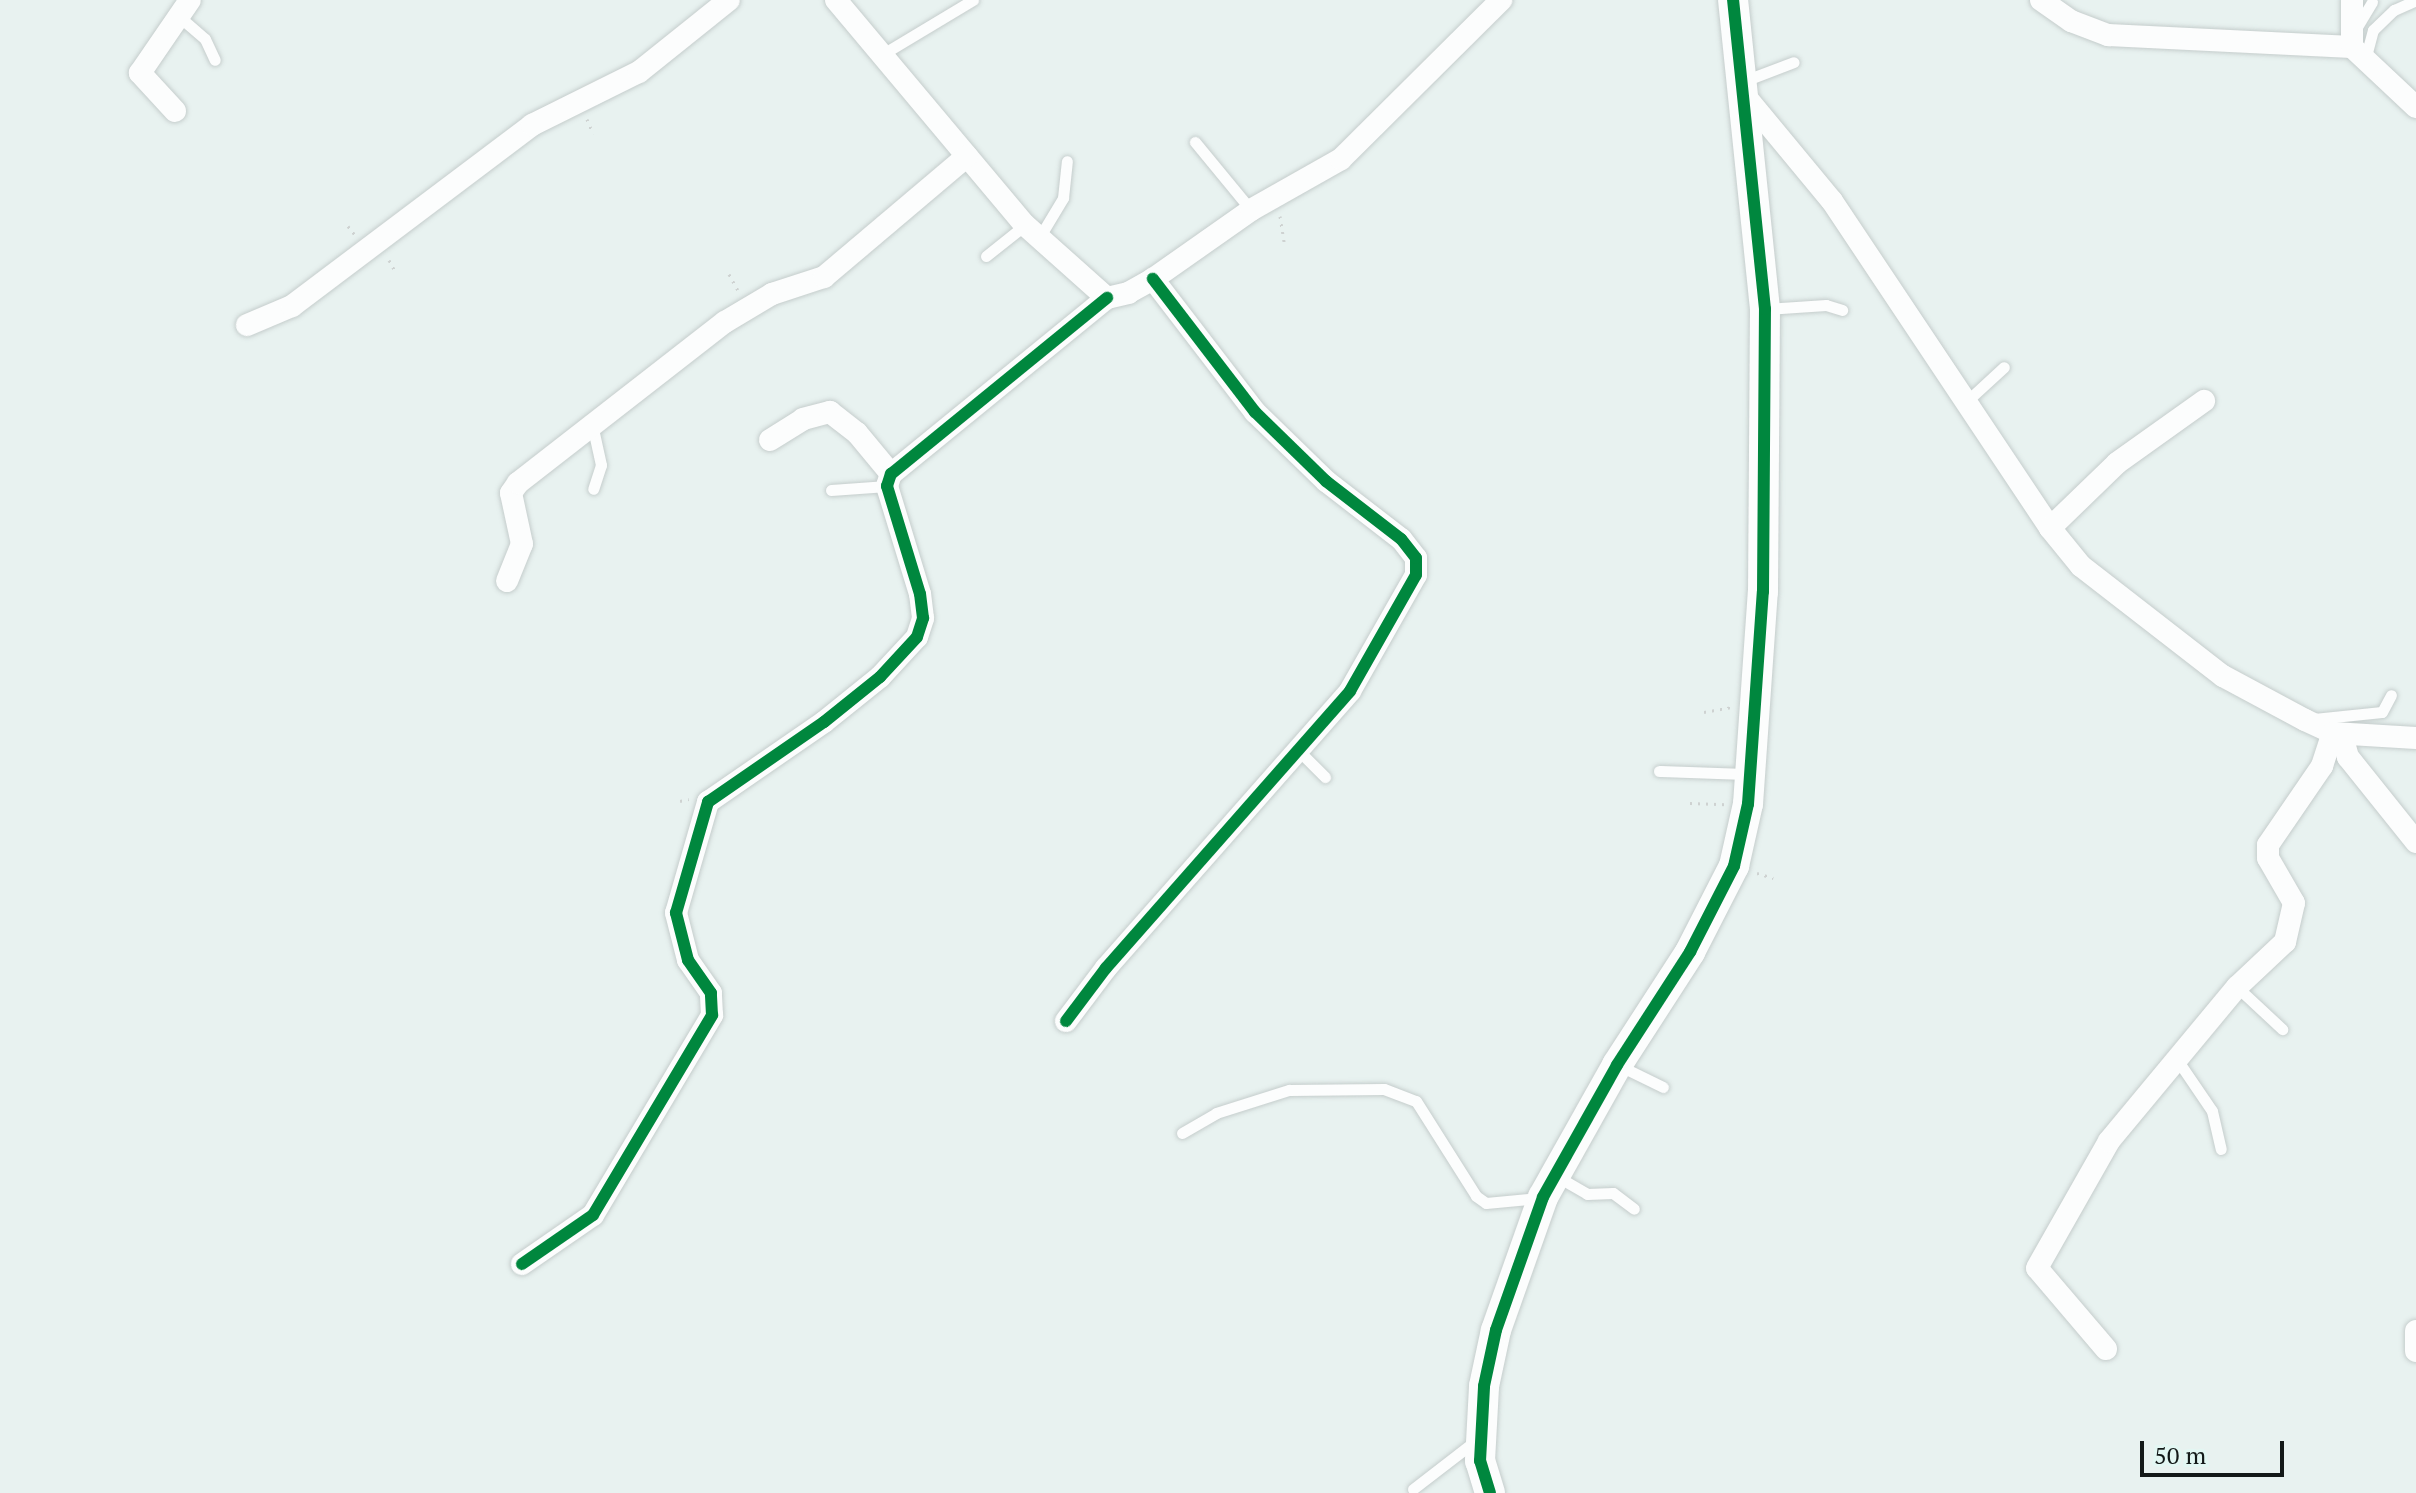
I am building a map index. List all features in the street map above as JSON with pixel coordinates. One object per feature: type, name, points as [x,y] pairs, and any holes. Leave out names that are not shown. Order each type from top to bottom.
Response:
[{"type":"street","points":[[247,325],[292,306],[532,125],[639,72],[729,0]]},
{"type":"street","points":[[836,0],[1032,232],[1107,298]]},
{"type":"street","points":[[889,480],[1107,298],[1128,293],[1153,279],[1251,210],[1341,159],[1501,0]]},
{"type":"street","points":[[1490,1493],[1479,1438],[1496,1330],[1548,1186],[1617,1065],[1690,952],[1728,878],[1748,804],[1763,592],[1765,309],[1733,0]]},
{"type":"street","points":[[2041,0],[2071,21],[2108,35],[2356,46],[2416,107]]},
{"type":"street","points":[[2356,46],[2362,1]]},
{"type":"street","points":[[175,111],[140,73],[186,10]]},
{"type":"street","points":[[1744,88],[1832,201],[2050,528],[2081,566],[2182,647],[2305,720],[2338,734],[2416,738]]},
{"type":"street","points":[[507,581],[522,544],[511,493],[592,423],[748,307],[824,277],[967,156]]},
{"type":"street","points":[[1066,1021],[1126,946],[1301,753],[1350,691],[1416,575],[1416,558],[1401,539],[1326,481],[1255,412],[1153,279]]},
{"type":"street","points":[[2050,528],[2117,463],[2204,401]]},
{"type":"street","points":[[522,1264],[593,1215],[712,1015],[711,993],[688,960],[676,913],[708,802],[824,722],[880,677],[917,637],[923,618],[916,573],[889,480],[857,433],[830,412],[803,419],[770,440]]},
{"type":"street","points":[[2338,734],[2348,757],[2416,842]]},
{"type":"street","points":[[2106,1349],[2037,1268],[2109,1141],[2237,987],[2285,942],[2294,903],[2268,858],[2268,845],[2322,766],[2338,734]]},
{"type":"street","points":[[2416,1331],[2416,1351]]},
{"type":"lane","points":[[883,54],[973,0]]},
{"type":"lane","points":[[2356,46],[2394,10],[2416,0]]},
{"type":"lane","points":[[186,10],[215,60]]},
{"type":"lane","points":[[1744,88],[1794,62]]},
{"type":"lane","points":[[1195,142],[1251,210]]},
{"type":"lane","points":[[986,256],[1032,232],[1063,198],[1067,161]]},
{"type":"lane","points":[[1765,309],[1826,305],[1842,310]]},
{"type":"lane","points":[[1967,401],[2004,367]]},
{"type":"lane","points":[[592,423],[601,465],[593,489]]},
{"type":"lane","points":[[831,490],[889,480]]},
{"type":"lane","points":[[2305,720],[2368,716],[2382,712],[2391,695]]},
{"type":"lane","points":[[1301,753],[1325,777]]},
{"type":"lane","points":[[1659,771],[1752,774]]},
{"type":"lane","points":[[2237,987],[2282,1029]]},
{"type":"lane","points":[[2176,1057],[2212,1111],[2221,1149]]},
{"type":"lane","points":[[1617,1065],[1663,1087]]},
{"type":"lane","points":[[1182,1133],[1216,1113],[1289,1090],[1384,1089],[1416,1101],[1476,1196],[1486,1203],[1499,1206],[1548,1186],[1587,1194],[1613,1193],[1634,1209]]},
{"type":"lane","points":[[1413,1489],[1479,1438]]},
{"type":"path","points":[[1277,196],[1285,246]]},
{"type":"path","points":[[1690,803],[1748,804]]},
{"type":"cycle path","points":[[1490,1493],[1480,1461],[1484,1386],[1496,1330],[1543,1197],[1617,1065],[1690,952],[1734,866],[1748,804],[1763,592],[1765,309],[1733,0]]},
{"type":"cycle path","points":[[1066,1021],[1106,968],[1350,691],[1416,575],[1416,558],[1401,539],[1326,481],[1255,412],[1153,279]]},
{"type":"cycle path","points":[[522,1264],[593,1215],[712,1015],[711,993],[688,960],[676,913],[708,802],[824,722],[880,677],[917,637],[923,618],[920,594],[887,486],[891,474],[1107,298]]}]
